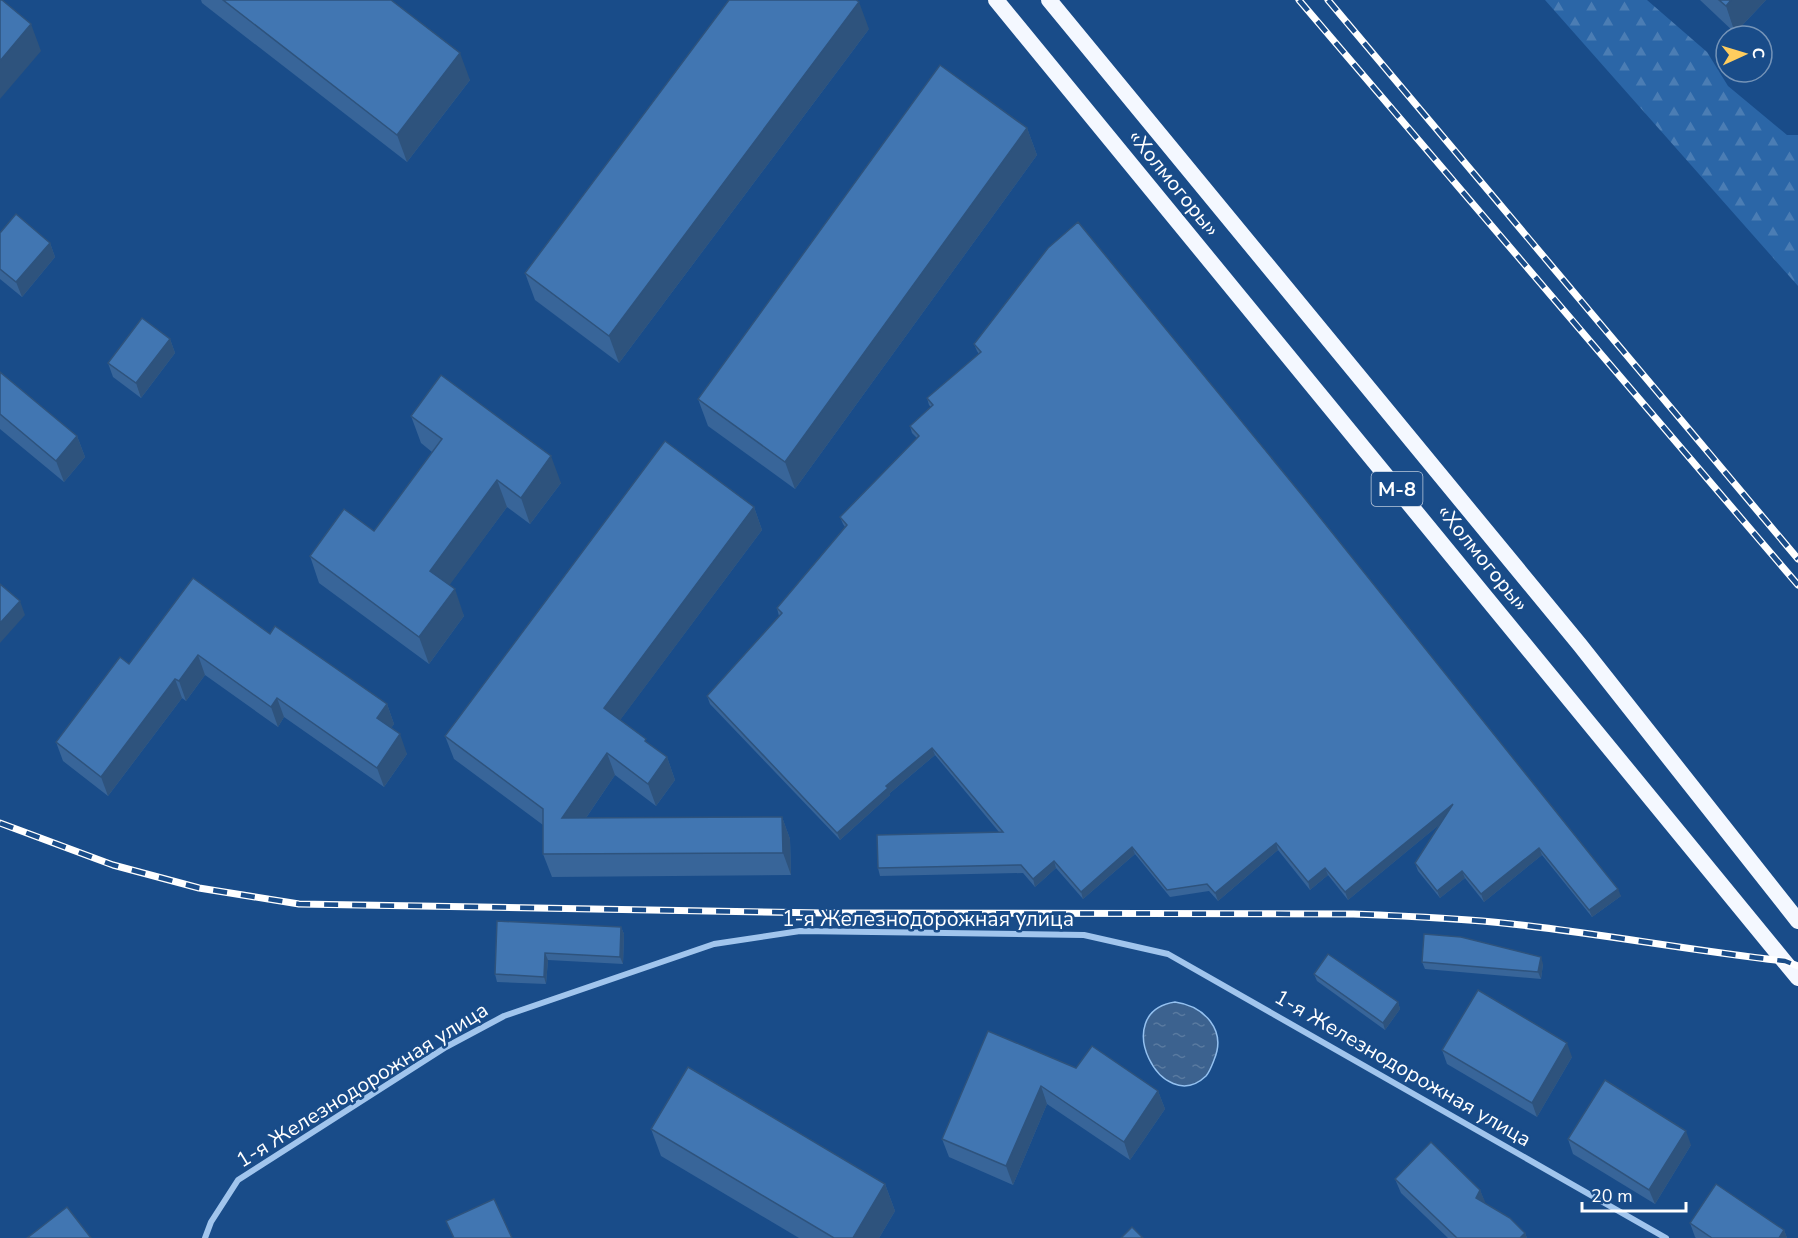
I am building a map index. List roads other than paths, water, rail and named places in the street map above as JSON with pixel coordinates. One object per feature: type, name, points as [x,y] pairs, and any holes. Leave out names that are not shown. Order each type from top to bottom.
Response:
[{"type":"highway","name":"«Холмогоры»","points":[[996,0],[1798,978]]},
{"type":"highway","name":"«Холмогоры»","points":[[1049,0],[1580,645],[1798,921]]},
{"type":"street","name":"1-я Железнодорожная улица","points":[[205,1238],[211,1222],[238,1180],[446,1047],[504,1016],[714,944],[800,931],[1084,935],[1168,954],[1666,1238]]},
{"type":"water","points":[[1175,1002],[1186,1004],[1204,1014],[1215,1030],[1217,1039],[1217,1049],[1209,1072],[1189,1085],[1173,1084],[1159,1074],[1149,1058],[1144,1041],[1145,1024],[1155,1010]]},
{"type":"railway","points":[[1299,0],[1798,585]]},
{"type":"railway","points":[[1328,0],[1798,559]]},
{"type":"railway","points":[[0,823],[113,865],[199,888],[299,904],[825,913],[1352,914],[1472,920],[1546,928],[1785,961],[1798,966]]}]
